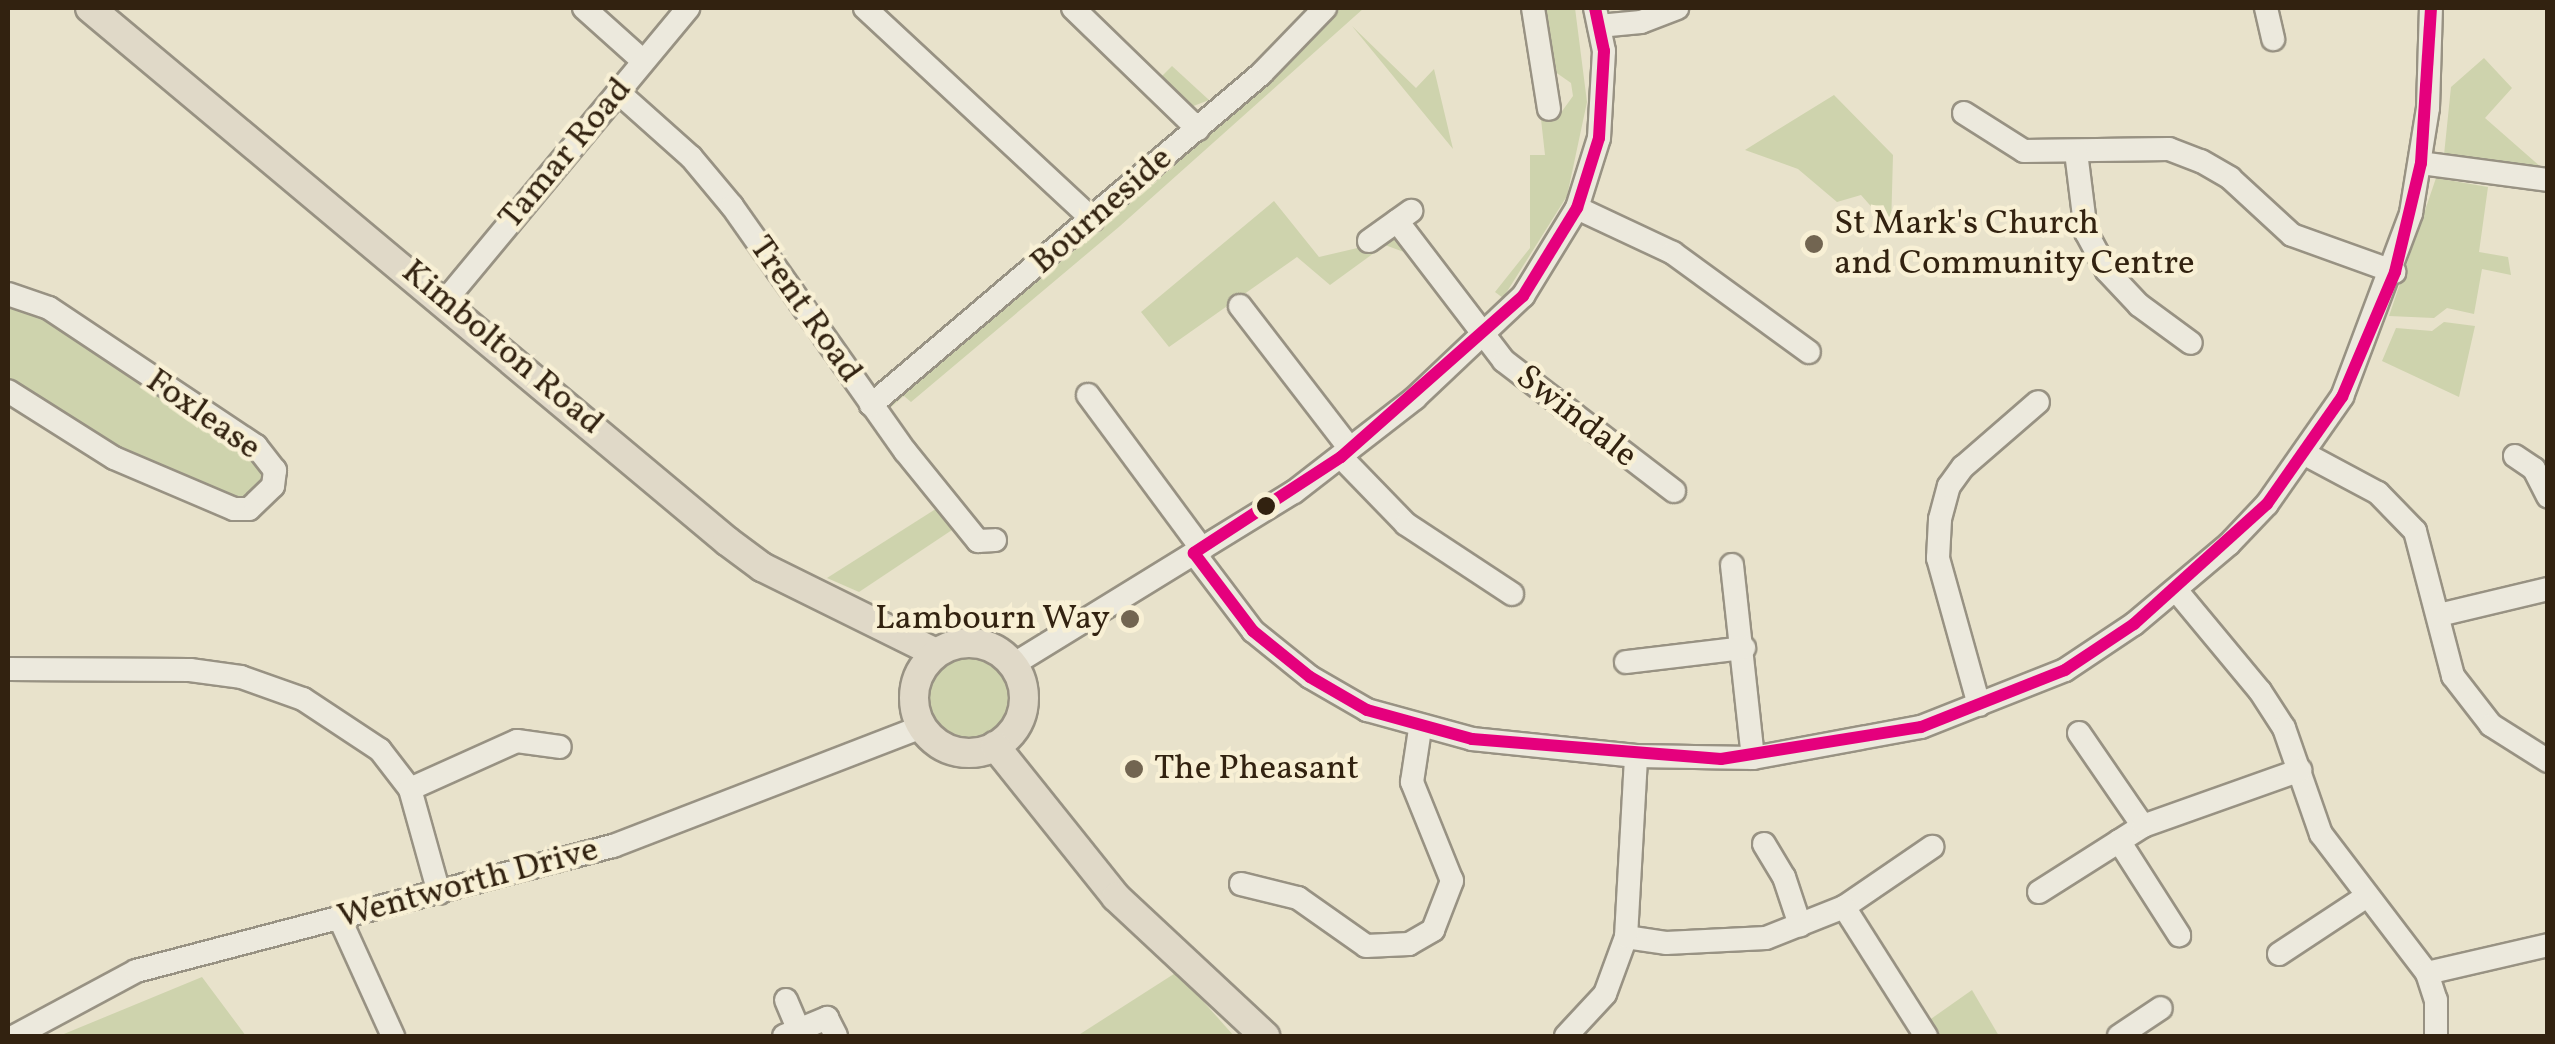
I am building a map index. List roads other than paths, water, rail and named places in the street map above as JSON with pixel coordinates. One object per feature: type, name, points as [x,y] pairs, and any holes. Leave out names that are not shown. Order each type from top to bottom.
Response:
[{"type":"main road","name":"Kimbolton Road","points":[[90,8],[762,567],[936,654]]},
{"type":"main road","points":[[969,642],[1001,652],[1014,664],[1025,698],[1022,715],[996,746],[950,749],[922,727],[914,696],[936,654],[969,642]]},
{"type":"main road","points":[[996,746],[1116,897],[1265,1036]]},
{"type":"street","points":[[584,8],[643,62]]},
{"type":"street","name":"Tamar Road","points":[[445,300],[688,8]]},
{"type":"street","points":[[865,8],[1092,220]]},
{"type":"street","points":[[1073,8],[1198,129]]},
{"type":"street","points":[[1533,8],[1549,109]]},
{"type":"street","points":[[1014,664],[1198,551],[1345,453],[1481,338],[1523,296],[1577,208],[1599,138],[1604,79],[1597,17],[1641,22],[1677,8]]},
{"type":"street","points":[[2266,8],[2273,39]]},
{"type":"street","points":[[1088,395],[1198,551],[1226,600],[1281,656],[1367,710],[1420,729],[1636,756],[1753,758],[1921,727],[2064,670],[2176,590],[2267,504],[2306,454],[2342,397],[2394,272],[2421,162],[2430,8]]},
{"type":"street","name":"Bourneside","points":[[871,406],[1198,129],[1310,13]]},
{"type":"street","name":"Trent Road","points":[[618,92],[691,158],[732,206],[871,406],[981,546]]},
{"type":"street","points":[[1964,113],[2003,131],[2024,150],[2132,148],[2185,155],[2230,178],[2292,235],[2394,272]]},
{"type":"street","points":[[2076,152],[2086,232],[2106,271],[2139,305],[2191,343]]},
{"type":"street","points":[[2421,162],[2548,180]]},
{"type":"street","points":[[1577,208],[1674,253],[1803,338]]},
{"type":"street","name":"Swindale","points":[[1369,241],[1404,216],[1481,338],[1546,396],[1674,491]]},
{"type":"street","name":"Foxlease","points":[[8,294],[49,308],[256,446],[275,470],[273,486],[249,509],[234,509],[114,458],[8,391]]},
{"type":"street","points":[[1240,306],[1345,453],[1406,524],[1512,594]]},
{"type":"street","points":[[1980,704],[1938,558],[1940,519],[1949,486],[1963,467],[2038,402]]},
{"type":"street","points":[[2306,454],[2378,493],[2415,530],[2439,615],[2442,645],[2468,702],[2548,761]]},
{"type":"street","points":[[2515,456],[2534,468],[2548,497]]},
{"type":"street","points":[[1732,565],[1753,758]]},
{"type":"street","points":[[2439,615],[2548,589]]},
{"type":"street","points":[[2176,590],[2260,691],[2300,770],[2321,834],[2364,898],[2427,974],[2436,1000],[2436,1036]]},
{"type":"street","points":[[1626,662],[1654,648],[1744,648]]},
{"type":"street","points":[[8,669],[190,670],[264,683],[344,721],[380,750],[410,789],[439,893]]},
{"type":"street","name":"Wentworth Drive","points":[[16,1036],[136,971],[613,846],[922,727]]},
{"type":"street","points":[[1240,884],[1298,898],[1366,946],[1409,944],[1433,930],[1452,881],[1412,782],[1420,729]]},
{"type":"street","points":[[410,789],[516,732],[560,748]]},
{"type":"street","points":[[2079,733],[2143,826]]},
{"type":"street","points":[[1566,1036],[1605,994],[1626,937],[1636,756]]},
{"type":"street","points":[[2039,892],[2143,826],[2300,770]]},
{"type":"street","points":[[2119,842],[2179,935]]},
{"type":"street","points":[[1764,844],[1784,877],[1800,925]]},
{"type":"street","points":[[1626,937],[1728,943],[1800,925],[1844,907],[1932,847]]},
{"type":"street","points":[[2278,954],[2364,898]]},
{"type":"street","points":[[1844,907],[1926,1036]]},
{"type":"street","points":[[340,917],[393,1036]]},
{"type":"street","points":[[2427,974],[2548,945]]},
{"type":"street","points":[[786,1000],[792,1033],[827,1018],[836,1036]]},
{"type":"street","points":[[2119,1036],[2161,1008]]},
{"type":"place","name":"St Mark's Church and Community Centre","points":[[1814,244]]},
{"type":"place","name":"Lambourn Way","points":[[1130,619]]},
{"type":"place","name":"The Pheasant","points":[[1134,769]]}]
